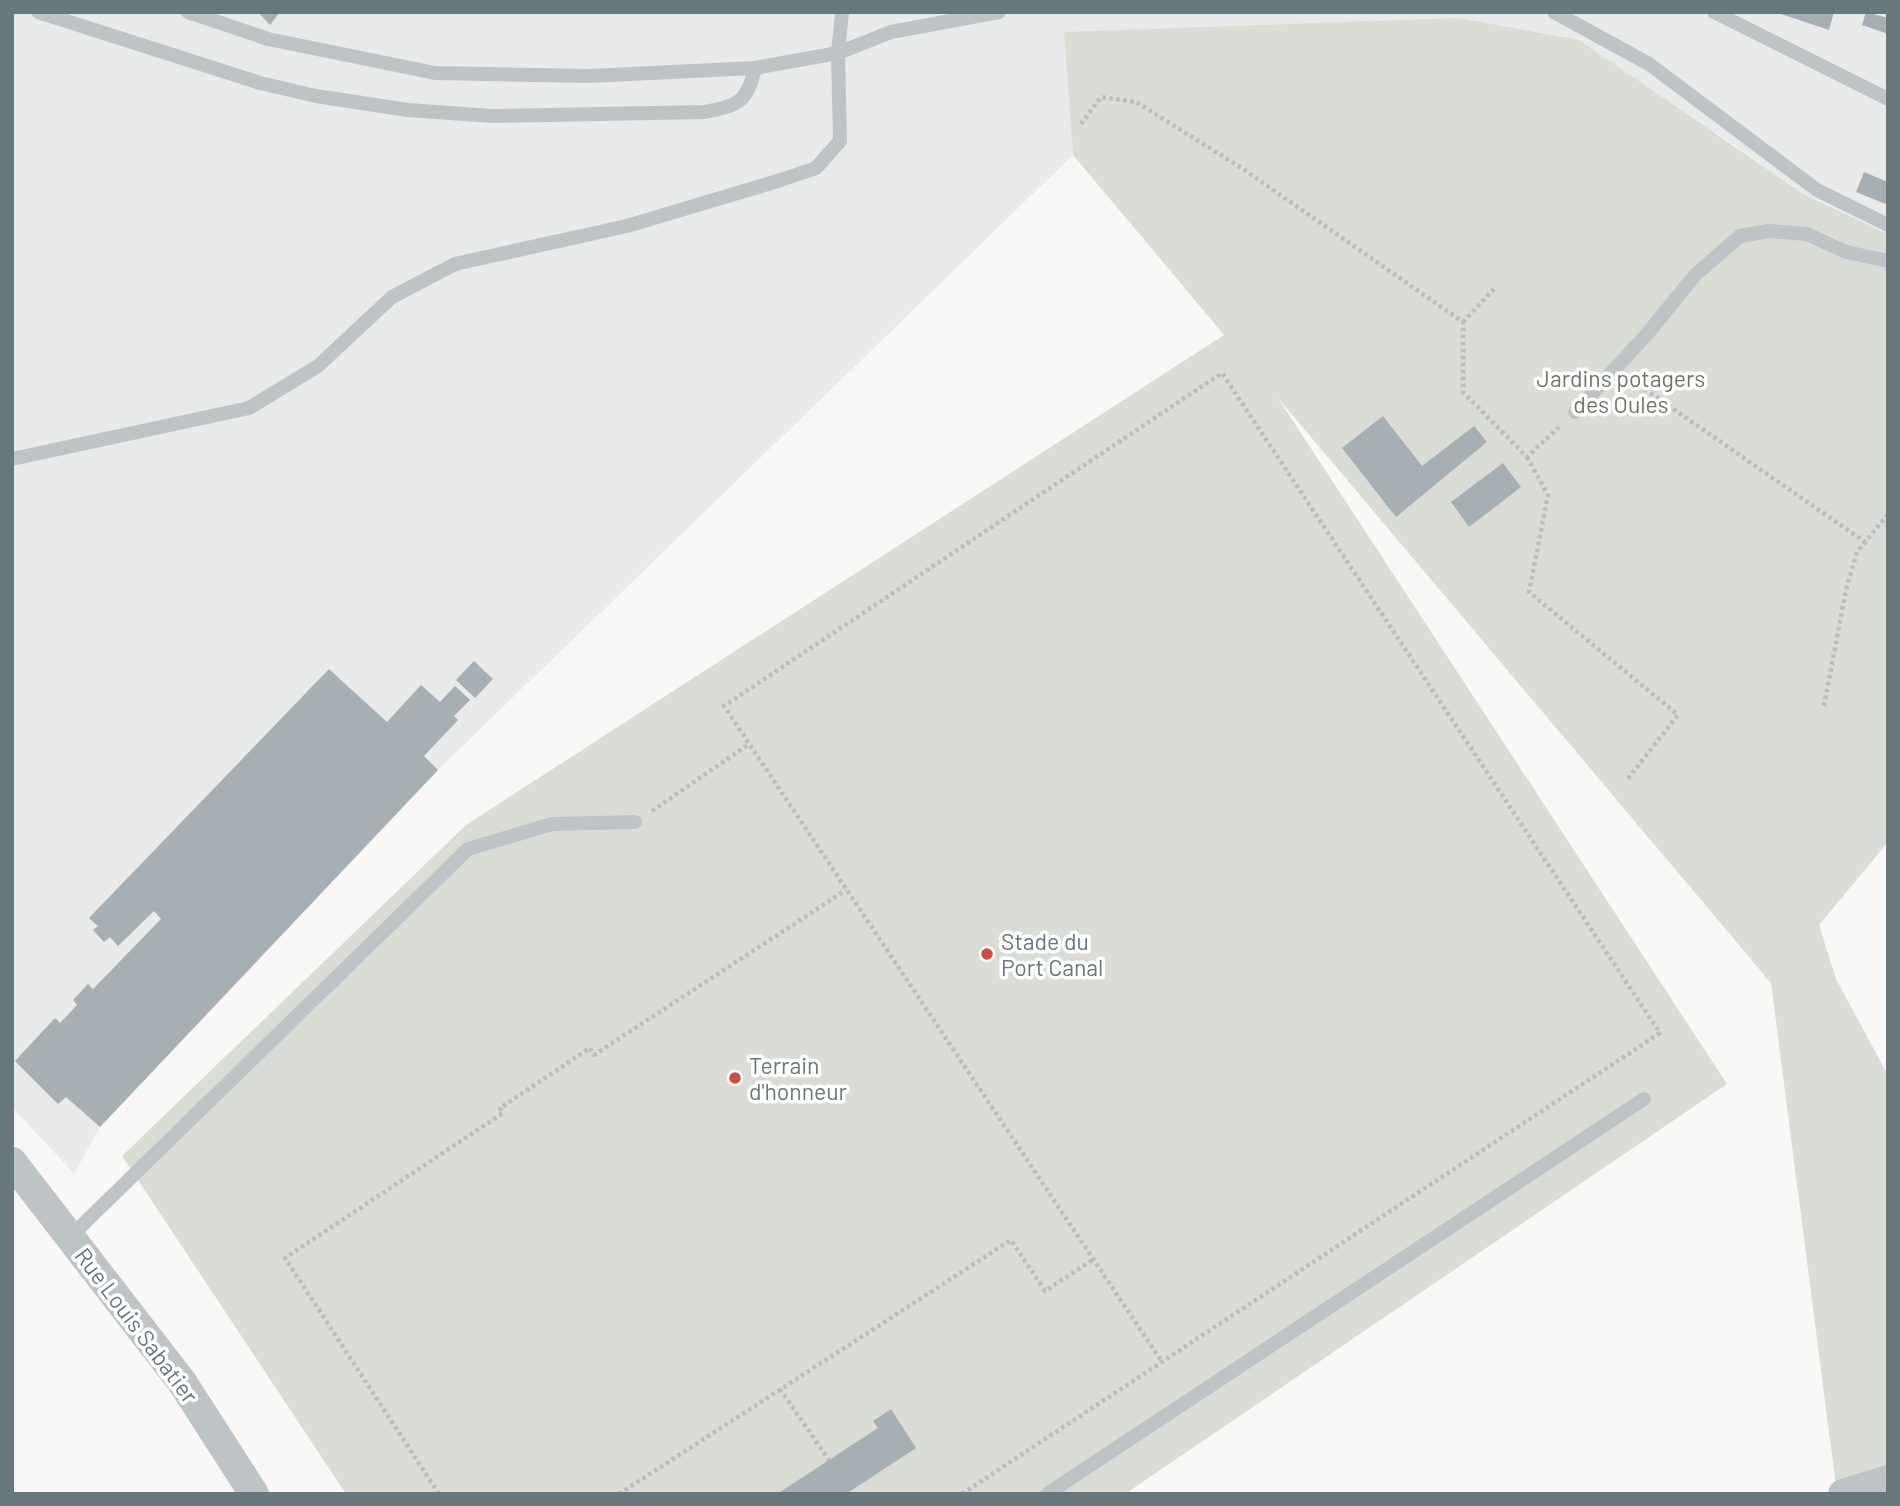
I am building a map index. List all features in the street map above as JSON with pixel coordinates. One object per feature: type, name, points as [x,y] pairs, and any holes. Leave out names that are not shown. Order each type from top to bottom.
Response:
[{"type":"street","name":"Rue Louis Sabatier","points":[[12,1162],[182,1382],[254,1494]]},
{"type":"street","points":[[1843,1494],[1888,1480]]},
{"type":"lane","points":[[38,12],[260,83],[316,96],[408,110],[492,116],[705,112],[732,106],[750,91],[755,68]]},
{"type":"lane","points":[[188,12],[208,16],[268,39],[435,73],[589,76],[755,68],[838,53],[891,32],[999,12]]},
{"type":"lane","points":[[12,459],[248,408],[318,366],[392,297],[455,264],[627,226],[816,168],[840,141],[838,53],[842,12]]},
{"type":"lane","points":[[1554,12],[1649,64],[1817,190],[1888,225]]},
{"type":"lane","points":[[1714,12],[1888,99]]},
{"type":"lane","points":[[1575,412],[1695,275],[1741,236],[1769,231],[1807,234],[1846,251],[1888,261]]},
{"type":"lane","points":[[70,1237],[468,849],[552,824],[635,822]]},
{"type":"lane","points":[[1047,1494],[1644,1099]]},
{"type":"path","points":[[1081,124],[1101,97],[1136,102],[1240,167],[1463,322]]},
{"type":"path","points":[[1494,289],[1463,322],[1464,391],[1527,457],[1548,495],[1529,593],[1678,715],[1626,781]]},
{"type":"path","points":[[1616,368],[1865,542]]},
{"type":"path","points":[[962,1494],[1162,1362],[1660,1032],[1222,373],[724,706],[1162,1362]]},
{"type":"path","points":[[1527,457],[1575,412]]},
{"type":"path","points":[[1824,706],[1846,590],[1857,552],[1888,514]]},
{"type":"path","points":[[635,822],[749,744]]},
{"type":"path","points":[[439,1494],[285,1258],[503,1113],[500,1108],[590,1048],[594,1055],[846,890]]},
{"type":"path","points":[[619,1494],[1011,1240],[1045,1292],[1094,1259]]},
{"type":"path","points":[[780,1390],[829,1460]]},
{"type":"path","points":[[631,1486],[636,1494]]},
{"type":"shaded area","points":[[12,12],[1888,12],[1888,234],[1805,195],[1715,132],[1064,32],[1073,155],[438,770],[100,1127],[74,1174],[12,1107]]},
{"type":"green space","name":"Stade du Port Canal","points":[[1458,18],[1579,40],[1805,195],[1888,234],[1888,842],[1819,925],[1836,979],[1888,1075],[1888,1480],[1837,1494],[1771,983],[1278,398],[1727,1084],[1125,1494],[346,1494],[122,1156],[466,825],[1224,335],[1073,155],[1064,32]]},
{"type":"building","points":[[258,12],[280,12],[270,25]]},
{"type":"building","points":[[1775,12],[1834,12],[1829,30]]},
{"type":"building","points":[[1866,12],[1888,18],[1888,34],[1862,25]]},
{"type":"building","points":[[1864,172],[1888,182],[1888,205],[1856,192]]},
{"type":"building","points":[[1383,416],[1422,466],[1474,426],[1487,442],[1396,517],[1342,448]]},
{"type":"building","points":[[1503,463],[1521,487],[1469,527],[1451,502]]},
{"type":"building","points":[[474,661],[493,679],[475,698],[456,680]]},
{"type":"building","points":[[329,669],[387,722],[421,685],[440,702],[455,686],[470,700],[454,716],[458,720],[424,756],[438,770],[100,1127],[66,1097],[58,1104],[15,1061],[55,1018],[60,1023],[77,1005],[73,1000],[88,984],[93,989],[161,919],[154,911],[118,946],[110,937],[104,942],[93,930],[98,926],[89,918]]},
{"type":"building","points":[[891,1409],[916,1448],[846,1494],[777,1494],[878,1428],[873,1421]]},
{"type":"place","name":"Stade du Port Canal","points":[[987,954]]},
{"type":"place","name":"Terrain d'honneur","points":[[735,1078]]},
{"type":"park label","name":"Jardins potagers des Oules","points":[[1621,391]]}]
